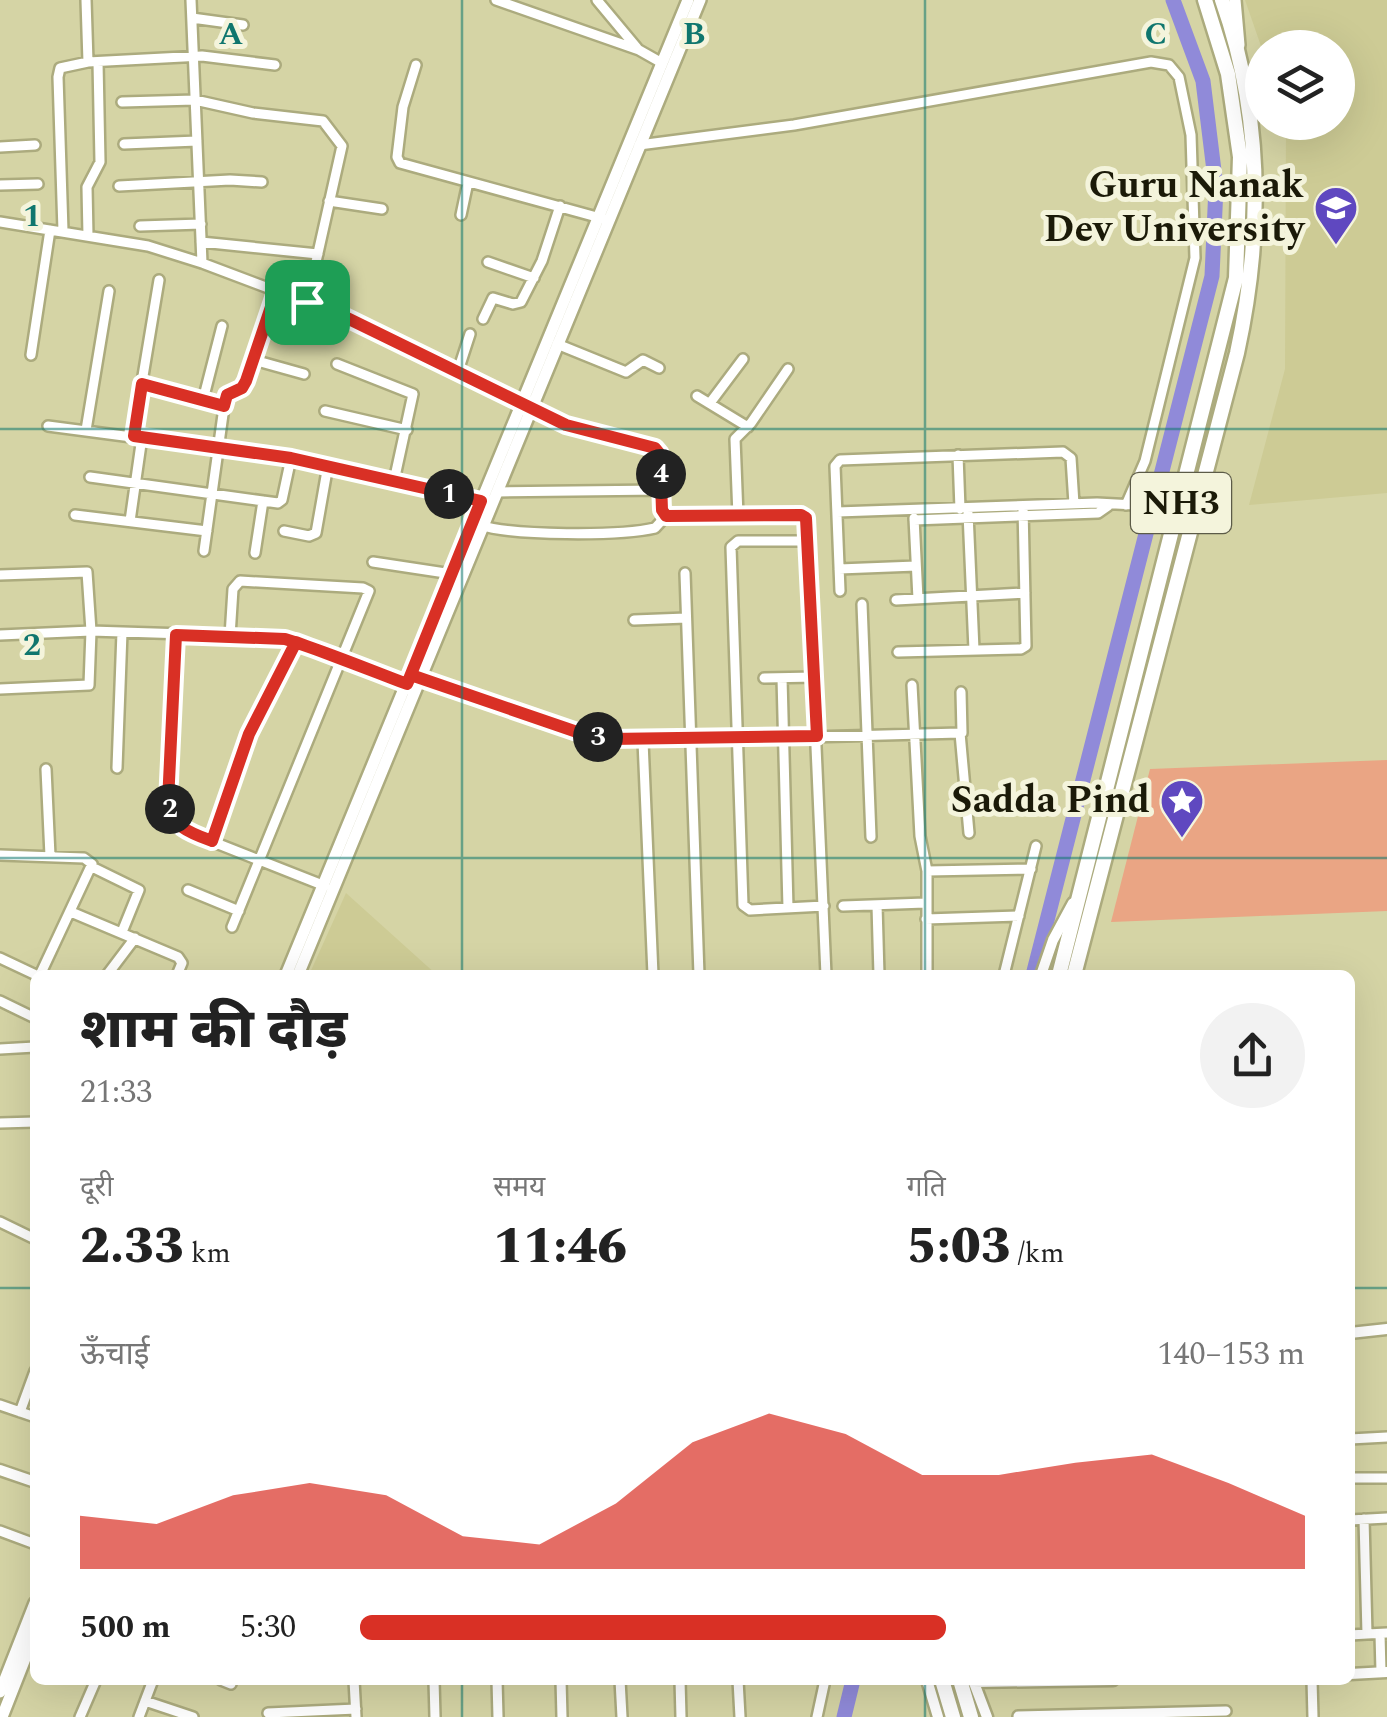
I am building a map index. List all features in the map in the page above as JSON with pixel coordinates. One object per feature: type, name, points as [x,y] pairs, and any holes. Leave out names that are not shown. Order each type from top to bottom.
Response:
[{"type":"highway","name":"NH3","points":[[1060,970],[1173,512],[1224,334],[1237,260],[1240,157],[1228,74],[1206,0]]},
{"type":"highway","name":"NH3","points":[[1075,970],[1243,324],[1256,199],[1252,127],[1238,52],[1222,0]]},
{"type":"highway","points":[[943,1685],[953,1717]]},
{"type":"highway","points":[[969,1685],[971,1717]]},
{"type":"main road","points":[[300,970],[329,888],[477,524],[481,501],[557,344],[688,0]]},
{"type":"main road","points":[[414,680],[452,574],[497,492],[527,404],[603,218],[639,145],[700,0]]},
{"type":"main road","points":[[1198,0],[1214,24]]},
{"type":"main road","points":[[1236,0],[1238,52]]},
{"type":"main road","points":[[288,970],[329,888]]},
{"type":"main road","points":[[0,1692],[4,1668],[30,1613]]},
{"type":"main road","points":[[2,1717],[30,1646]]},
{"type":"street","points":[[86,0],[100,162],[87,187],[88,236]]},
{"type":"street","points":[[192,0],[202,263]]},
{"type":"street","points":[[496,0],[511,2],[638,50],[662,63]]},
{"type":"street","points":[[597,0],[638,50]]},
{"type":"street","points":[[192,18],[242,26]]},
{"type":"street","points":[[62,232],[58,73],[63,66],[215,57],[275,64]]},
{"type":"street","points":[[639,145],[794,124],[1151,62],[1170,64],[1180,77],[1192,135],[1195,258],[1131,505]]},
{"type":"street","points":[[416,65],[402,108],[398,160],[403,165],[603,218]]},
{"type":"street","points":[[122,102],[195,100],[326,123],[342,146],[307,302]]},
{"type":"street","points":[[124,144],[197,142]]},
{"type":"street","points":[[0,147],[35,145]]},
{"type":"street","points":[[119,186],[262,182]]},
{"type":"street","points":[[461,215],[468,182]]},
{"type":"street","points":[[0,185],[38,184]]},
{"type":"street","points":[[329,201],[382,208]]},
{"type":"street","points":[[483,319],[493,298],[513,304],[521,302],[534,278],[560,206]]},
{"type":"street","points":[[0,222],[148,246],[202,263],[307,302],[566,425],[658,449],[662,510],[666,516]]},
{"type":"street","points":[[140,226],[200,224]]},
{"type":"street","points":[[31,355],[50,230]]},
{"type":"street","points":[[201,242],[318,254]]},
{"type":"street","points":[[488,262],[534,278]]},
{"type":"street","points":[[130,521],[142,384],[159,280]]},
{"type":"street","points":[[86,430],[110,291]]},
{"type":"street","points":[[204,551],[216,448],[227,395],[244,385],[276,292]]},
{"type":"street","points":[[202,400],[222,326]]},
{"type":"street","points":[[458,371],[470,334]]},
{"type":"street","points":[[557,344],[626,372],[643,360],[658,368]]},
{"type":"street","points":[[710,403],[743,359]]},
{"type":"street","points":[[254,360],[304,374]]},
{"type":"street","points":[[337,364],[412,393],[414,400],[394,481]]},
{"type":"street","points":[[738,516],[734,442],[788,369]]},
{"type":"street","points":[[142,384],[224,406]]},
{"type":"street","points":[[697,396],[748,427]]},
{"type":"street","points":[[326,411],[407,430]]},
{"type":"street","points":[[48,426],[291,458],[481,501]]},
{"type":"street","points":[[840,591],[836,466],[840,460],[1067,453],[1071,458],[1074,504]]},
{"type":"street","points":[[958,454],[974,650]]},
{"type":"street","points":[[90,477],[211,496],[281,501],[291,458]]},
{"type":"street","points":[[284,531],[309,536],[316,533],[328,466]]},
{"type":"street","points":[[497,492],[662,490]]},
{"type":"street","points":[[255,553],[263,501]]},
{"type":"street","points":[[1023,512],[1074,504],[1131,505],[1173,512]]},
{"type":"street","points":[[837,512],[1098,513],[1108,506]]},
{"type":"street","points":[[898,652],[1026,646],[1023,512]]},
{"type":"street","points":[[75,515],[208,531]]},
{"type":"street","points":[[477,524],[506,532],[620,532],[654,528],[666,516],[801,515],[807,521],[826,970]]},
{"type":"street","points":[[914,515],[918,599]]},
{"type":"street","points":[[808,541],[738,541],[730,547],[735,739],[743,905],[750,910],[824,906]]},
{"type":"street","points":[[372,562],[452,574]]},
{"type":"street","points":[[839,569],[916,566]]},
{"type":"street","points":[[0,575],[87,572],[90,631],[89,686],[0,689]]},
{"type":"street","points":[[685,573],[699,970]]},
{"type":"street","points":[[230,636],[237,582],[369,591],[232,926]]},
{"type":"street","points":[[896,600],[1024,594]]},
{"type":"street","points":[[862,604],[871,837]]},
{"type":"street","points":[[634,620],[686,618]]},
{"type":"street","points":[[0,635],[90,631],[267,636],[591,736],[644,741],[962,733]]},
{"type":"street","points":[[117,768],[122,632]]},
{"type":"street","points":[[176,635],[170,815],[188,832],[329,888]]},
{"type":"street","points":[[212,841],[249,734],[296,642]]},
{"type":"street","points":[[764,678],[814,677]]},
{"type":"street","points":[[782,678],[788,908]]},
{"type":"street","points":[[912,684],[920,836],[926,872],[927,970]]},
{"type":"street","points":[[961,692],[969,832]]},
{"type":"street","points":[[644,741],[653,970]]},
{"type":"street","points":[[46,769],[50,856]]},
{"type":"street","points":[[1005,970],[1036,846]]},
{"type":"street","points":[[0,855],[84,858],[92,867],[138,890],[122,932]]},
{"type":"street","points":[[41,970],[92,867]]},
{"type":"street","points":[[926,872],[1031,869]]},
{"type":"street","points":[[188,890],[240,911]]},
{"type":"street","points":[[1043,970],[1053,940],[1080,890]]},
{"type":"street","points":[[842,906],[925,903]]},
{"type":"street","points":[[876,905],[879,970]]},
{"type":"street","points":[[71,912],[181,959],[178,970]]},
{"type":"street","points":[[926,919],[1019,916]]},
{"type":"street","points":[[111,970],[135,938]]},
{"type":"street","points":[[1078,957],[1081,970]]},
{"type":"street","points":[[0,958],[30,971]]},
{"type":"street","points":[[0,1001],[30,1016]]},
{"type":"street","points":[[0,1049],[30,1047]]},
{"type":"street","points":[[0,1136],[2,1123],[30,1122]]},
{"type":"street","points":[[0,1222],[30,1236]]},
{"type":"street","points":[[1355,1332],[1387,1329]]},
{"type":"street","points":[[20,1412],[30,1385]]},
{"type":"street","points":[[0,1406],[30,1415]]},
{"type":"street","points":[[1355,1440],[1387,1437]]},
{"type":"street","points":[[0,1470],[30,1480]]},
{"type":"street","points":[[1355,1478],[1387,1478]]},
{"type":"street","points":[[1355,1520],[1387,1518]]},
{"type":"street","points":[[1364,1519],[1367,1634]]},
{"type":"street","points":[[0,1531],[30,1542]]},
{"type":"street","points":[[1355,1635],[1384,1633],[1384,1672],[1355,1674]]},
{"type":"street","points":[[80,1717],[94,1685]]},
{"type":"street","points":[[139,1717],[151,1685]]},
{"type":"street","points":[[268,1713],[356,1713],[354,1685]]},
{"type":"street","points":[[434,1685],[435,1717]]},
{"type":"street","points":[[497,1685],[498,1717]]},
{"type":"street","points":[[561,1685],[562,1717]]},
{"type":"street","points":[[620,1685],[622,1717]]},
{"type":"street","points":[[680,1685],[681,1717]]},
{"type":"street","points":[[738,1685],[740,1717]]},
{"type":"street","points":[[816,1717],[825,1685]]},
{"type":"street","points":[[928,1685],[938,1717]]},
{"type":"street","points":[[971,1685],[986,1717]]},
{"type":"street","points":[[1312,1685],[1313,1717]]},
{"type":"street","points":[[145,1701],[193,1717]]},
{"type":"street","points":[[1018,1716],[1226,1711]]},
{"type":"shaded area","name":"Guru Nanak Dev University","points":[[1245,0],[1387,0],[1387,493],[1249,505],[1285,369],[1286,140],[1355,140],[1355,30],[1255,30]]},
{"type":"shaded area","points":[[1387,760],[1387,911],[1111,922],[1150,769]]},
{"type":"shaded area","points":[[346,893],[431,970],[311,970]]},
{"type":"waterway","points":[[1034,970],[1212,276],[1216,187],[1203,81],[1173,0]]},
{"type":"waterway","points":[[844,1717],[852,1685]]},
{"type":"place","name":"Guru Nanak Dev University","points":[[1336,246]]},
{"type":"place","name":"Sadda Pind","points":[[1182,839]]},
{"type":"route","points":[[307,302],[276,292],[246,381],[242,388],[227,395],[224,406],[142,384],[134,436],[291,458],[481,501],[407,684],[342,659],[296,642],[249,734],[212,841],[175,822],[168,802],[176,635],[285,639],[296,642],[407,684],[411,675],[577,732],[610,739],[817,736],[806,518],[666,516],[662,510],[660,454],[655,448],[566,425],[307,302]]}]
